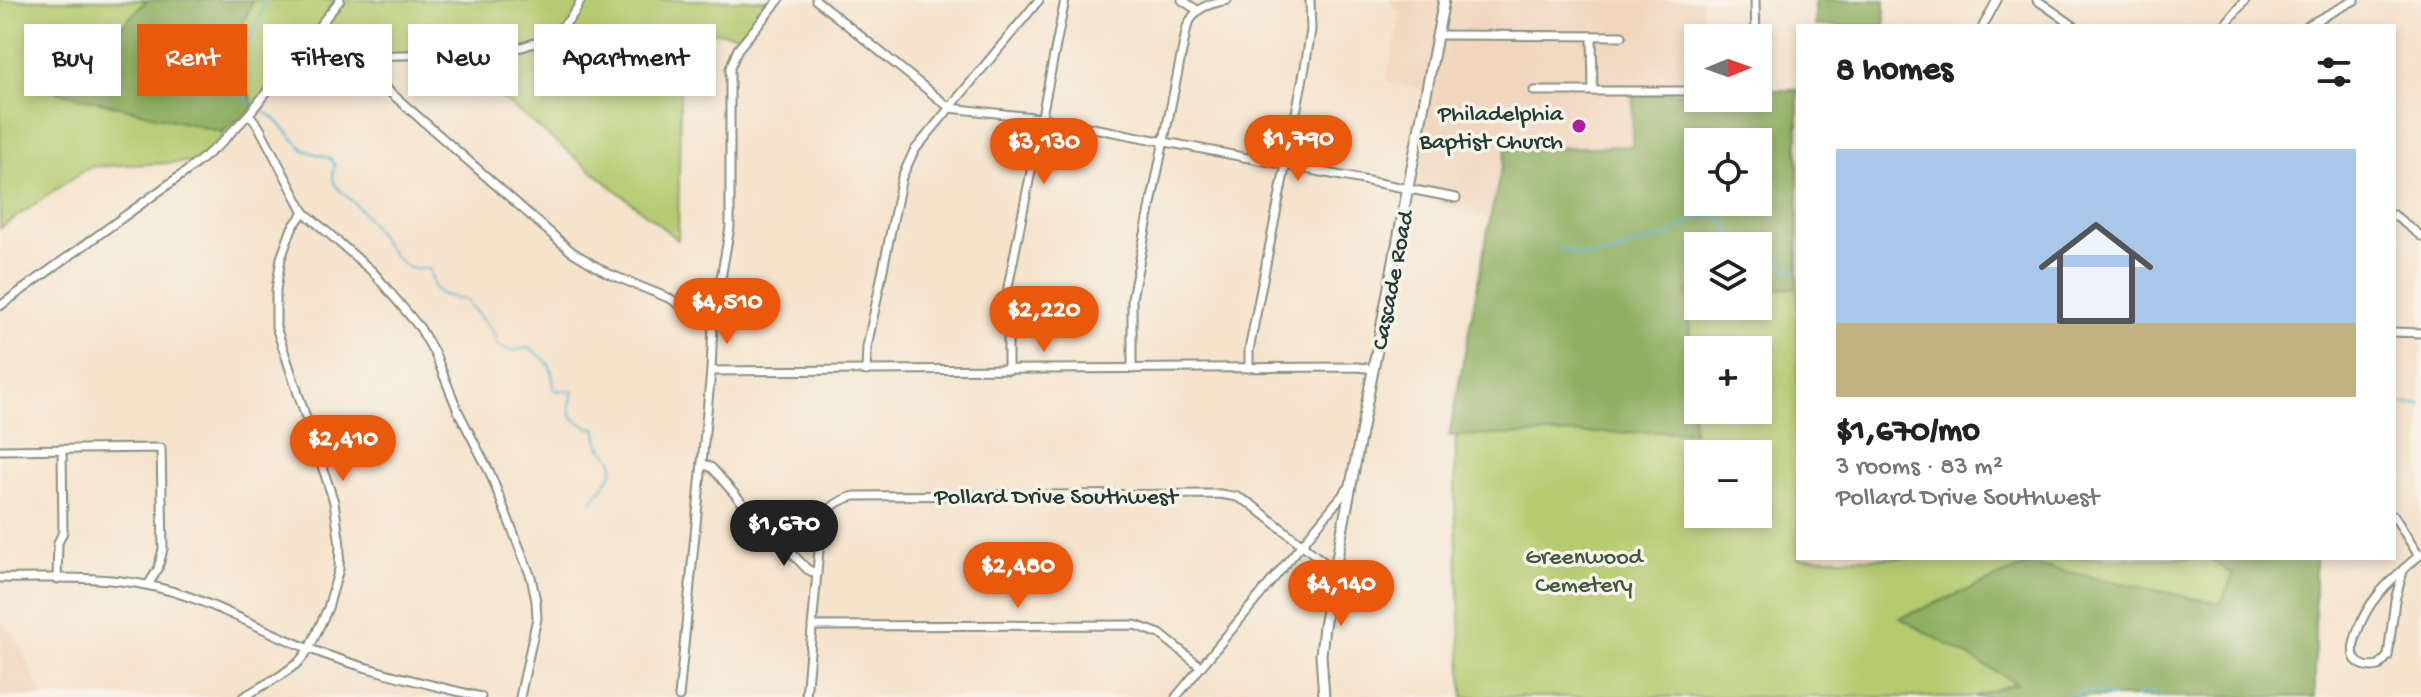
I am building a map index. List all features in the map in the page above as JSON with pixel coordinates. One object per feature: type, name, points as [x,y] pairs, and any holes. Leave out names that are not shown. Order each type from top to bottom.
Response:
[{"type":"main road","name":"Cascade Road","points":[[1324,697],[1322,645],[1444,0]]},
{"type":"street","points":[[320,24],[340,0]]},
{"type":"street","points":[[392,55],[489,53],[529,46],[565,26],[581,0]]},
{"type":"street","points":[[679,697],[713,324],[730,227],[730,68],[738,49],[779,0]]},
{"type":"street","points":[[816,0],[950,108],[1041,118],[1456,198]]},
{"type":"street","points":[[866,371],[867,347],[902,177],[914,151],[1039,0]]},
{"type":"street","points":[[1008,370],[1008,287],[1065,0]]},
{"type":"street","points":[[1182,0],[1197,10]]},
{"type":"street","points":[[1132,369],[1132,298],[1187,27],[1197,10],[1227,0]]},
{"type":"street","points":[[1249,368],[1249,350],[1311,30],[1310,0]]},
{"type":"street","points":[[1755,0],[1756,24]]},
{"type":"street","points":[[1984,24],[1997,0]]},
{"type":"street","points":[[2037,0],[2071,24]]},
{"type":"street","points":[[2226,24],[2245,0]]},
{"type":"street","points":[[2310,24],[2355,0]]},
{"type":"street","points":[[1438,35],[1622,36]]},
{"type":"street","points":[[1592,36],[1593,91]]},
{"type":"street","points":[[1534,91],[1684,91]]},
{"type":"street","points":[[392,94],[571,251],[607,273],[671,299],[703,321],[713,324]]},
{"type":"street","points":[[0,306],[187,171],[220,144],[263,96]]},
{"type":"street","points":[[249,114],[304,212],[373,272],[420,328],[435,354],[458,411],[490,473],[531,577],[536,601],[536,633],[520,697]]},
{"type":"street","points":[[243,697],[280,676],[299,662],[309,649],[334,593],[339,569],[340,545],[334,502],[279,344],[276,327],[276,290],[281,258],[292,228],[304,212]]},
{"type":"street","points":[[2396,217],[2421,236]]},
{"type":"street","points":[[2396,332],[2421,333]]},
{"type":"street","points":[[711,371],[1374,369]]},
{"type":"street","points":[[0,450],[161,448],[163,549],[158,569],[148,585]]},
{"type":"street","points":[[57,579],[58,543],[63,532],[62,449]]},
{"type":"street","points":[[702,463],[712,468],[807,569],[817,574]]},
{"type":"street","points":[[1176,697],[1351,484]]},
{"type":"street","name":"Pollard Drive Southwest","points":[[821,527],[833,506],[855,496],[1220,494],[1251,504],[1335,571]]},
{"type":"street","points":[[2396,520],[2420,555],[2404,568],[2378,593],[2360,624],[2353,651],[2357,661],[2364,666],[2379,666],[2388,656],[2395,600],[2404,568]]},
{"type":"street","points":[[771,531],[800,536],[814,533],[821,527]]},
{"type":"street","points":[[806,697],[821,527]]},
{"type":"street","points":[[0,578],[118,581],[148,585],[205,601],[309,649],[358,666],[481,697]]},
{"type":"street","points":[[812,626],[1135,625],[1160,634],[1200,666]]},
{"type":"street","points":[[446,697],[452,690]]},
{"type":"shaded area","points":[[1388,0],[1702,0],[1702,24],[1684,24],[1684,103],[1632,146],[1506,149],[1490,219],[1402,192],[1426,90],[1386,82],[1401,14]]},
{"type":"shaded area","points":[[0,619],[17,640],[43,697],[0,697]]},
{"type":"green space","points":[[0,0],[147,0],[121,27],[121,24],[24,24],[24,96],[75,96],[223,132],[218,149],[207,161],[89,167],[0,228]]},
{"type":"green space","points":[[147,0],[253,0],[243,24],[137,24],[137,96],[247,96],[247,89],[255,109],[223,132],[74,96],[121,96],[121,27]]},
{"type":"green space","points":[[253,0],[774,0],[738,35],[716,32],[716,24],[534,24],[534,96],[680,96],[678,240],[499,96],[518,96],[518,24],[408,24],[408,56],[392,56],[392,24],[263,24],[265,96],[255,109],[247,89],[247,24],[243,24]]},
{"type":"green space","points":[[1815,0],[1885,0],[1885,24],[1815,24]]},
{"type":"green space","points":[[1772,90],[1796,90],[1796,288],[1772,289],[1772,232],[1684,232],[1684,320],[1689,320],[1690,336],[1684,336],[1684,424],[1693,424],[1693,431],[1449,436],[1506,149],[1632,146],[1633,93],[1684,92],[1684,112],[1772,112]]},
{"type":"green space","name":"Greenwood Cemetery","points":[[1796,267],[1796,560],[2292,560],[2287,649],[2014,697],[1463,697],[1455,502],[1456,403],[1684,277],[1684,320],[1772,320],[1772,268]]},
{"type":"green space","points":[[2213,560],[2315,560],[2315,697],[1972,697],[2016,683],[1900,618],[2030,564],[2221,604],[2233,575]]},
{"type":"waterway","points":[[253,103],[224,83],[217,69],[227,52],[249,41],[266,0]]},
{"type":"waterway","points":[[258,107],[273,117],[304,150],[329,158],[335,165],[335,184],[355,203],[399,260],[409,267],[430,270],[434,287],[440,294],[466,300],[495,335],[495,344],[511,351],[529,348],[549,365],[554,390],[573,391],[572,417],[587,427],[596,428],[600,446],[612,459],[610,477],[592,502]]},
{"type":"waterway","points":[[1560,249],[1581,256],[1608,255],[1668,236],[1691,221],[1708,215],[1725,221],[1733,237],[1742,239],[1750,235],[1759,239],[1782,264],[1796,271]]},
{"type":"waterway","points":[[2396,405],[2421,404]]},
{"type":"waterway","points":[[2064,697],[2087,691],[2113,697]]},
{"type":"waterway","points":[[2137,697],[2149,693],[2161,697]]},
{"type":"place","name":"Philadelphia Baptist Church","points":[[1579,126]]}]
